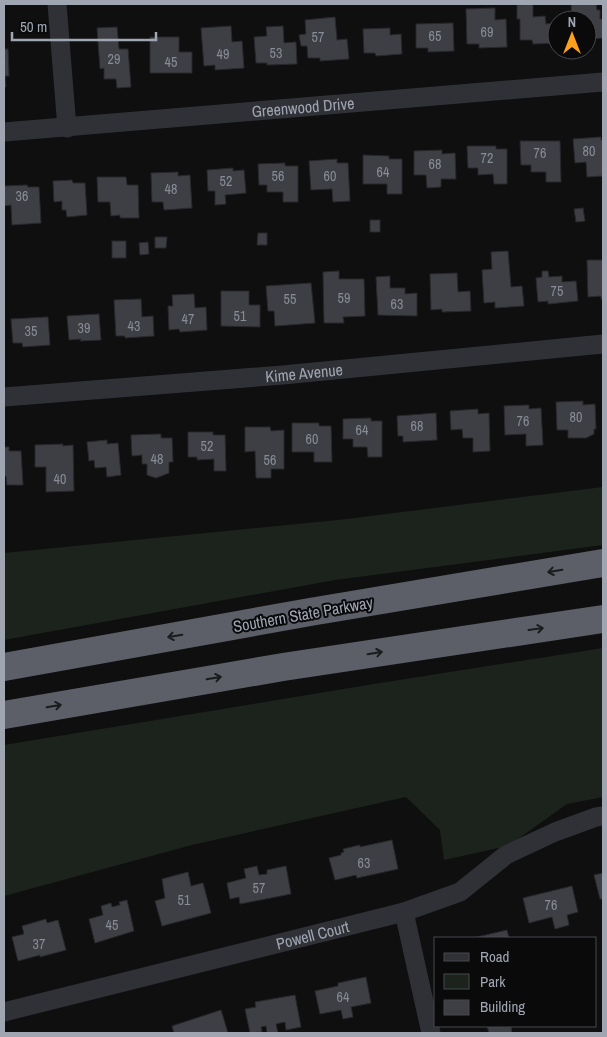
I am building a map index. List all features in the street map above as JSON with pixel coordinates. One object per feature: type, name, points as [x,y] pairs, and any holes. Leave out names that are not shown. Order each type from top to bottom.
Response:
[{"type":"highway","name":"Southern State Parkway","points":[[4,667],[603,563]]},
{"type":"highway","points":[[5,715],[283,667],[603,619]]},
{"type":"highway","points":[[4,652],[99,649]]},
{"type":"street","points":[[57,4],[67,128]]},
{"type":"street","name":"Greenwood Drive","points":[[4,132],[603,82]]},
{"type":"street","name":"Kime Avenue","points":[[4,397],[283,375],[603,344]]},
{"type":"street","name":"Powell Court","points":[[4,1012],[404,912],[460,892],[506,855],[555,832],[603,816]]},
{"type":"street","points":[[404,912],[431,1033]]},
{"type":"green space","points":[[603,487],[603,545],[335,580],[4,640],[4,553],[338,520]]},
{"type":"green space","points":[[603,648],[603,797],[567,804],[508,846],[444,860],[440,830],[406,797],[192,845],[4,896],[4,745]]},
{"type":"building","points":[[533,4],[533,17],[545,16],[547,43],[533,44],[532,40],[520,40],[520,19],[517,19],[517,5]]},
{"type":"building","points":[[571,4],[596,4],[597,10],[571,10]]},
{"type":"building","points":[[495,8],[495,20],[506,19],[507,47],[479,48],[479,44],[467,44],[466,9]]},
{"type":"building","points":[[597,10],[600,10],[600,19],[603,19],[603,38],[597,38]]},
{"type":"building","points":[[335,17],[337,40],[347,39],[349,59],[320,61],[320,58],[308,58],[307,46],[301,46],[299,35],[306,34],[305,20]]},
{"type":"building","points":[[453,23],[454,51],[428,52],[428,48],[416,48],[416,24]]},
{"type":"building","points":[[231,26],[232,42],[242,41],[244,68],[215,70],[215,65],[204,66],[201,28]]},
{"type":"building","points":[[283,26],[284,43],[296,42],[297,64],[267,65],[267,63],[256,63],[254,37],[267,36],[266,27]]},
{"type":"building","points":[[117,27],[119,49],[128,49],[131,87],[117,88],[116,79],[104,79],[104,68],[100,69],[97,28]]},
{"type":"building","points":[[390,28],[390,35],[401,34],[402,54],[376,56],[375,53],[364,53],[363,29]]},
{"type":"building","points":[[150,37],[179,37],[179,52],[192,52],[192,73],[150,73]]},
{"type":"building","points":[[4,49],[8,49],[9,76],[5,76],[6,87],[4,87]]},
{"type":"building","points":[[601,137],[601,140],[603,140],[603,176],[587,177],[586,162],[575,163],[573,139]]},
{"type":"building","points":[[520,141],[560,141],[561,182],[546,182],[546,172],[531,172],[531,165],[521,165]]},
{"type":"building","points":[[467,146],[496,146],[496,149],[507,149],[507,184],[494,184],[493,174],[478,175],[478,168],[468,168]]},
{"type":"building","points":[[442,150],[442,154],[455,153],[456,179],[441,179],[441,187],[427,188],[426,175],[414,175],[414,151]]},
{"type":"building","points":[[363,155],[389,156],[389,159],[402,159],[402,194],[387,194],[387,184],[363,184]]},
{"type":"building","points":[[337,159],[337,163],[348,163],[350,201],[333,202],[332,189],[311,190],[309,161]]},
{"type":"building","points":[[285,163],[285,166],[298,166],[298,202],[283,202],[283,192],[267,192],[267,185],[259,185],[258,164]]},
{"type":"building","points":[[233,168],[233,171],[244,170],[246,193],[225,195],[226,204],[215,205],[215,191],[208,191],[207,170]]},
{"type":"building","points":[[178,172],[178,176],[190,175],[192,208],[164,210],[163,202],[152,202],[151,173]]},
{"type":"building","points":[[97,177],[126,177],[127,185],[138,185],[139,218],[120,218],[120,215],[111,216],[110,202],[98,202]]},
{"type":"building","points":[[72,180],[73,183],[85,183],[87,215],[67,217],[66,210],[62,210],[62,201],[54,202],[53,181]]},
{"type":"building","points":[[27,185],[28,187],[39,187],[41,223],[12,225],[11,205],[4,206],[4,186]]},
{"type":"building","points":[[583,208],[585,221],[576,222],[574,209]]},
{"type":"building","points":[[370,220],[380,220],[380,232],[370,232]]},
{"type":"building","points":[[258,233],[267,233],[267,245],[257,245]]},
{"type":"building","points":[[155,237],[167,237],[166,248],[155,248]]},
{"type":"building","points":[[112,241],[126,241],[126,258],[112,258]]},
{"type":"building","points":[[148,242],[149,254],[140,255],[139,243]]},
{"type":"building","points":[[508,251],[511,287],[522,286],[524,306],[495,308],[495,302],[484,303],[482,270],[492,269],[491,252]]},
{"type":"building","points":[[587,260],[603,260],[603,299],[601,299],[601,296],[588,297]]},
{"type":"building","points":[[339,271],[339,279],[364,279],[365,316],[343,317],[344,323],[324,323],[323,272]]},
{"type":"building","points":[[542,271],[548,271],[549,277],[562,276],[562,282],[576,281],[578,301],[548,304],[548,301],[538,302],[536,278],[542,277]]},
{"type":"building","points":[[457,273],[458,292],[470,291],[471,311],[442,312],[442,309],[431,310],[430,274]]},
{"type":"building","points":[[390,276],[390,288],[405,288],[405,294],[417,293],[417,316],[378,315],[376,277]]},
{"type":"building","points":[[311,283],[315,323],[275,326],[274,311],[268,311],[266,286]]},
{"type":"building","points":[[221,291],[249,291],[249,305],[260,305],[260,327],[221,326]]},
{"type":"building","points":[[194,294],[195,308],[206,307],[207,330],[180,332],[179,329],[169,330],[168,306],[173,306],[172,295]]},
{"type":"building","points":[[141,299],[142,317],[153,316],[154,336],[125,338],[125,336],[116,336],[114,300]]},
{"type":"building","points":[[99,314],[101,340],[69,340],[67,316]]},
{"type":"building","points":[[48,317],[50,345],[23,347],[22,343],[13,343],[11,319]]},
{"type":"building","points":[[583,401],[583,405],[595,404],[596,429],[594,429],[594,434],[586,438],[568,438],[568,430],[557,430],[556,402]]},
{"type":"building","points":[[529,405],[529,409],[541,408],[543,445],[526,446],[526,434],[505,435],[504,406]]},
{"type":"building","points":[[478,409],[478,414],[489,413],[490,451],[473,452],[473,438],[463,438],[462,429],[451,430],[450,411]]},
{"type":"building","points":[[436,413],[437,440],[403,442],[403,436],[398,436],[397,416]]},
{"type":"building","points":[[371,418],[371,421],[382,421],[382,457],[368,457],[367,447],[353,447],[353,439],[343,439],[343,419]]},
{"type":"building","points":[[292,423],[319,423],[319,426],[331,426],[332,462],[314,462],[314,452],[292,452]]},
{"type":"building","points":[[245,427],[270,427],[271,431],[284,430],[284,469],[271,469],[271,478],[256,478],[255,451],[245,452]]},
{"type":"building","points":[[188,432],[213,432],[213,435],[225,435],[226,471],[214,471],[214,459],[197,460],[197,457],[188,457]]},
{"type":"building","points":[[161,434],[161,438],[172,438],[173,462],[169,462],[169,473],[156,478],[147,475],[147,464],[142,464],[142,455],[132,456],[131,435]]},
{"type":"building","points":[[107,440],[107,444],[118,443],[121,475],[107,477],[106,467],[95,468],[94,460],[89,461],[87,442]]},
{"type":"building","points":[[63,444],[63,446],[73,445],[74,491],[46,492],[46,467],[35,467],[35,445]]},
{"type":"building","points":[[4,447],[9,447],[9,451],[21,451],[23,485],[7,485],[6,476],[4,476]]},
{"type":"building","points":[[392,840],[398,869],[357,878],[356,875],[335,880],[329,858],[341,855],[344,852],[343,849]]},
{"type":"building","points":[[257,866],[259,875],[267,874],[267,870],[286,866],[291,894],[240,904],[239,897],[230,899],[227,883],[246,878],[244,869]]},
{"type":"building","points":[[188,872],[191,886],[203,883],[211,913],[162,926],[155,901],[165,898],[162,879]]},
{"type":"building","points":[[603,873],[603,899],[600,899],[594,875]]},
{"type":"building","points":[[572,886],[578,912],[567,915],[569,925],[555,929],[552,917],[529,923],[523,898]]},
{"type":"building","points":[[127,900],[134,931],[95,943],[89,919],[103,915],[101,906],[111,903],[112,907],[120,905],[119,902]]},
{"type":"building","points":[[46,919],[47,923],[58,920],[66,950],[18,961],[12,937],[24,934],[22,926]]},
{"type":"building","points":[[507,930],[509,937],[477,937]]},
{"type":"building","points":[[366,977],[371,1003],[351,1007],[353,1017],[343,1019],[341,1010],[320,1014],[315,991],[338,986],[338,983]]},
{"type":"building","points":[[295,995],[301,1027],[286,1030],[285,1022],[276,1024],[278,1033],[267,1033],[266,1026],[261,1027],[262,1032],[250,1033],[245,1009],[256,1007],[255,1002]]},
{"type":"building","points":[[221,1010],[228,1033],[174,1033],[172,1026]]},
{"type":"building","points":[[487,1027],[511,1027],[512,1033],[489,1033]]}]
